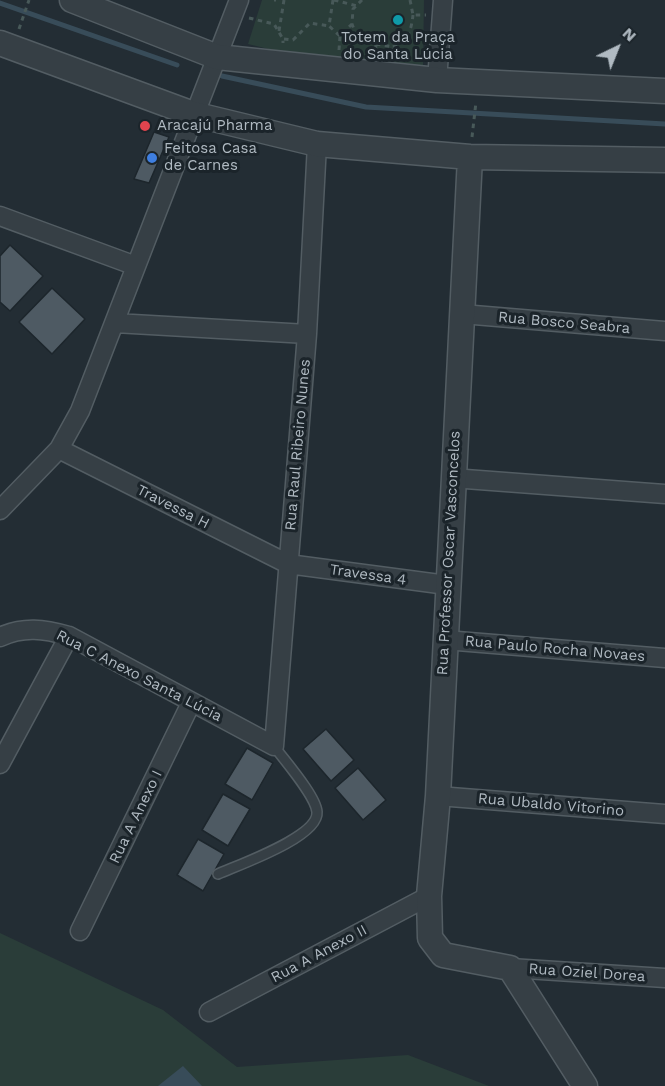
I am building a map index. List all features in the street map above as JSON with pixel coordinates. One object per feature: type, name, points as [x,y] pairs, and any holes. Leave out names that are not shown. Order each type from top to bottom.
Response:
[{"type":"street","points":[[72,0],[218,57],[437,80],[665,91]]},
{"type":"street","points":[[0,510],[20,492],[59,449],[80,411],[236,7]]},
{"type":"street","points":[[437,80],[442,8]]},
{"type":"street","points":[[6,45],[193,114],[317,144],[470,156],[665,160]]},
{"type":"street","name":"Rua Raul Ribeiro Nunes","points":[[274,746],[307,334],[317,144]]},
{"type":"street","name":"Rua Professor Oscar Vasconcelos","points":[[470,156],[452,478],[438,796],[428,927],[435,948],[443,955],[510,968]]},
{"type":"street","points":[[0,216],[136,266]]},
{"type":"street","name":"Rua Bosco Seabra","points":[[462,314],[665,331]]},
{"type":"street","points":[[115,324],[307,334]]},
{"type":"street","name":"Travessa H","points":[[59,449],[288,564]]},
{"type":"street","points":[[452,478],[665,494]]},
{"type":"street","name":"Travessa 4","points":[[288,564],[447,585]]},
{"type":"street","name":"Rua C Anexo Santa Lúcia","points":[[0,637],[26,629],[46,629],[69,636],[274,746]]},
{"type":"street","points":[[0,764],[69,636]]},
{"type":"street","name":"Rua Paulo Rocha Novaes","points":[[445,640],[665,658]]},
{"type":"street","name":"Rua A Anexo I","points":[[80,931],[192,703]]},
{"type":"street","name":"Rua Ubaldo Vitorino","points":[[438,796],[665,814]]},
{"type":"street","name":"Rua A Anexo II","points":[[209,1012],[429,896]]},
{"type":"street","points":[[510,968],[585,1086]]},
{"type":"street","name":"Rua Oziel Dorea","points":[[510,968],[665,978]]},
{"type":"lane","points":[[218,874],[296,838],[314,823],[317,812],[312,800],[274,746]]},
{"type":"path","points":[[6,45],[29,0]]},
{"type":"path","points":[[279,32],[284,0]]},
{"type":"path","points":[[329,26],[333,0],[357,6]]},
{"type":"path","points":[[357,37],[352,24],[353,9],[362,0]]},
{"type":"path","points":[[393,47],[405,41],[411,30],[413,15],[410,0]]},
{"type":"path","points":[[236,7],[274,24],[284,39],[279,63]]},
{"type":"path","points":[[413,15],[442,8]]},
{"type":"path","points":[[284,39],[292,40],[310,23],[329,26],[340,36],[357,37],[376,44],[373,73]]},
{"type":"path","points":[[338,69],[340,36],[352,24]]},
{"type":"path","points":[[470,156],[478,82]]},
{"type":"green space","points":[[262,0],[424,0],[423,67],[293,55],[248,44]]},
{"type":"green space","points":[[0,933],[163,1010],[237,1067],[408,1055],[489,1086],[0,1086]]},
{"type":"water","points":[[183,1066],[202,1086],[158,1086]]},
{"type":"building","name":"Feitosa Casa de Carnes","points":[[154,132],[169,137],[149,183],[134,179]]},
{"type":"building","points":[[10,245],[43,276],[10,311],[0,302],[0,256]]},
{"type":"building","points":[[52,288],[85,319],[52,354],[19,322]]},
{"type":"building","points":[[326,729],[354,760],[331,781],[303,749]]},
{"type":"building","points":[[247,748],[273,763],[252,800],[225,784]]},
{"type":"building","points":[[358,768],[386,800],[363,820],[335,788]]},
{"type":"building","points":[[223,794],[250,809],[228,846],[202,830]]},
{"type":"building","points":[[198,839],[224,854],[203,891],[177,875]]},
{"type":"waterway","points":[[0,3],[177,65]]},
{"type":"waterway","points":[[222,76],[366,107],[665,124]]},
{"type":"place","name":"Totem da Praça do Santa Lúcia","points":[[398,20]]},
{"type":"place","name":"Aracajú Pharma","points":[[145,126]]},
{"type":"place","name":"Feitosa Casa de Carnes","points":[[152,158]]}]
